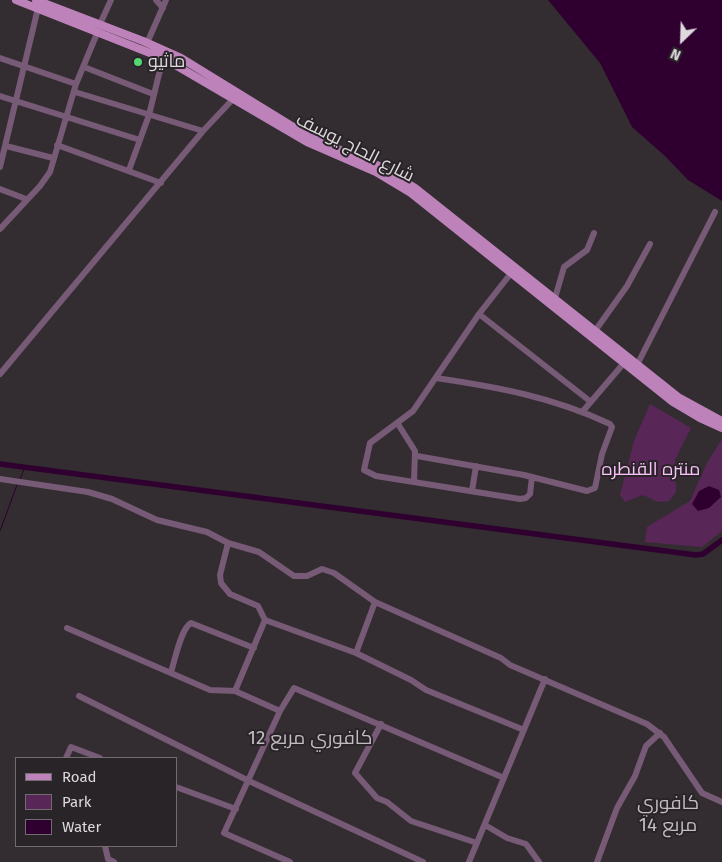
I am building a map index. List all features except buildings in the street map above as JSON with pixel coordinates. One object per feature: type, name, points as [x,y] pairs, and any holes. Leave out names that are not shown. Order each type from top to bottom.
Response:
[{"type":"main road","name":"شارع الحاج يوسف","points":[[16,0],[37,4],[99,28],[165,58],[307,142],[376,172],[400,185],[512,272],[673,402],[722,428]]},
{"type":"main road","name":"شارع الحاج يوسف","points":[[99,28],[147,43],[196,66],[323,143],[394,174],[555,298],[636,365],[678,396],[722,421]]},
{"type":"street","points":[[0,228],[45,180],[50,172],[76,84],[111,0]]},
{"type":"street","points":[[156,0],[164,8]]},
{"type":"street","points":[[147,43],[166,0]]},
{"type":"street","points":[[0,167],[37,4]]},
{"type":"street","points":[[0,58],[24,68],[76,84]]},
{"type":"street","points":[[129,170],[149,115],[153,94],[165,58]]},
{"type":"street","points":[[84,68],[153,94]]},
{"type":"street","points":[[75,92],[203,131]]},
{"type":"street","points":[[0,96],[140,140]]},
{"type":"street","points":[[0,374],[203,131],[234,98]]},
{"type":"street","points":[[57,145],[160,183]]},
{"type":"street","points":[[6,146],[53,158]]},
{"type":"street","points":[[0,189],[26,199]]},
{"type":"street","points":[[636,365],[715,212]]},
{"type":"street","points":[[555,298],[564,267],[587,250],[594,233]]},
{"type":"street","points":[[595,331],[627,286],[650,244]]},
{"type":"street","points":[[512,272],[479,314],[413,411],[370,443],[364,470],[376,476],[526,498],[530,494],[532,477]]},
{"type":"street","points":[[479,314],[591,402]]},
{"type":"street","points":[[583,411],[624,363]]},
{"type":"street","points":[[417,456],[532,477],[587,491],[595,488],[602,454],[612,426],[583,411],[574,410],[512,390],[436,378]]},
{"type":"street","points":[[398,424],[417,456],[414,482]]},
{"type":"street","points":[[472,491],[476,466]]},
{"type":"street","points":[[0,480],[102,496],[122,503],[163,523],[207,532],[228,543],[259,552],[294,576],[307,576],[319,570],[327,569],[375,602],[501,658],[510,665],[635,718],[660,733],[702,793],[722,802]]},
{"type":"street","points":[[228,543],[220,575],[221,584],[230,594],[258,606],[265,620],[356,653],[411,680],[426,690],[524,730]]},
{"type":"street","points":[[356,653],[375,602]]},
{"type":"street","points":[[234,692],[265,620]]},
{"type":"street","points":[[170,672],[182,633],[187,625],[191,623],[254,648]]},
{"type":"street","points":[[66,628],[210,690],[234,692],[280,711]]},
{"type":"street","points":[[470,862],[545,679]]},
{"type":"street","points":[[290,862],[224,833],[250,781],[280,711],[294,688],[382,724],[504,778]]},
{"type":"street","points":[[79,696],[250,781],[423,862]]},
{"type":"street","points":[[382,724],[355,773],[377,798],[387,802],[411,821],[477,843]]},
{"type":"street","points":[[597,862],[617,808],[635,776],[646,746],[660,733]]},
{"type":"street","points":[[66,757],[70,747],[97,757]]},
{"type":"street","points":[[178,788],[236,809]]},
{"type":"street","points":[[485,825],[507,838],[526,844],[539,862]]},
{"type":"street","points":[[105,847],[109,861]]},
{"type":"green space","name":"منتره القنطره","points":[[650,404],[691,428],[675,460],[676,492],[669,501],[658,502],[643,495],[625,502],[620,495],[634,441]]},
{"type":"green space","points":[[722,439],[722,531],[702,547],[645,542],[647,527],[690,501],[707,463]]},
{"type":"water","points":[[548,0],[722,0],[722,201],[688,180],[665,156],[632,127],[600,63]]},
{"type":"water","points":[[709,486],[719,490],[721,497],[709,508],[698,511],[692,504],[699,491]]},
{"type":"waterway","points":[[0,464],[696,555],[703,554],[722,540]]},
{"type":"waterway","points":[[20,479],[25,467]]},
{"type":"waterway","points":[[0,531],[17,485]]},
{"type":"place","name":"ماثيو","points":[[138,62]]},
{"type":"district","name":"كافوري مربع 12","points":[[310,739]]},
{"type":"district","name":"كافوري مربع 14","points":[[668,815]]}]
